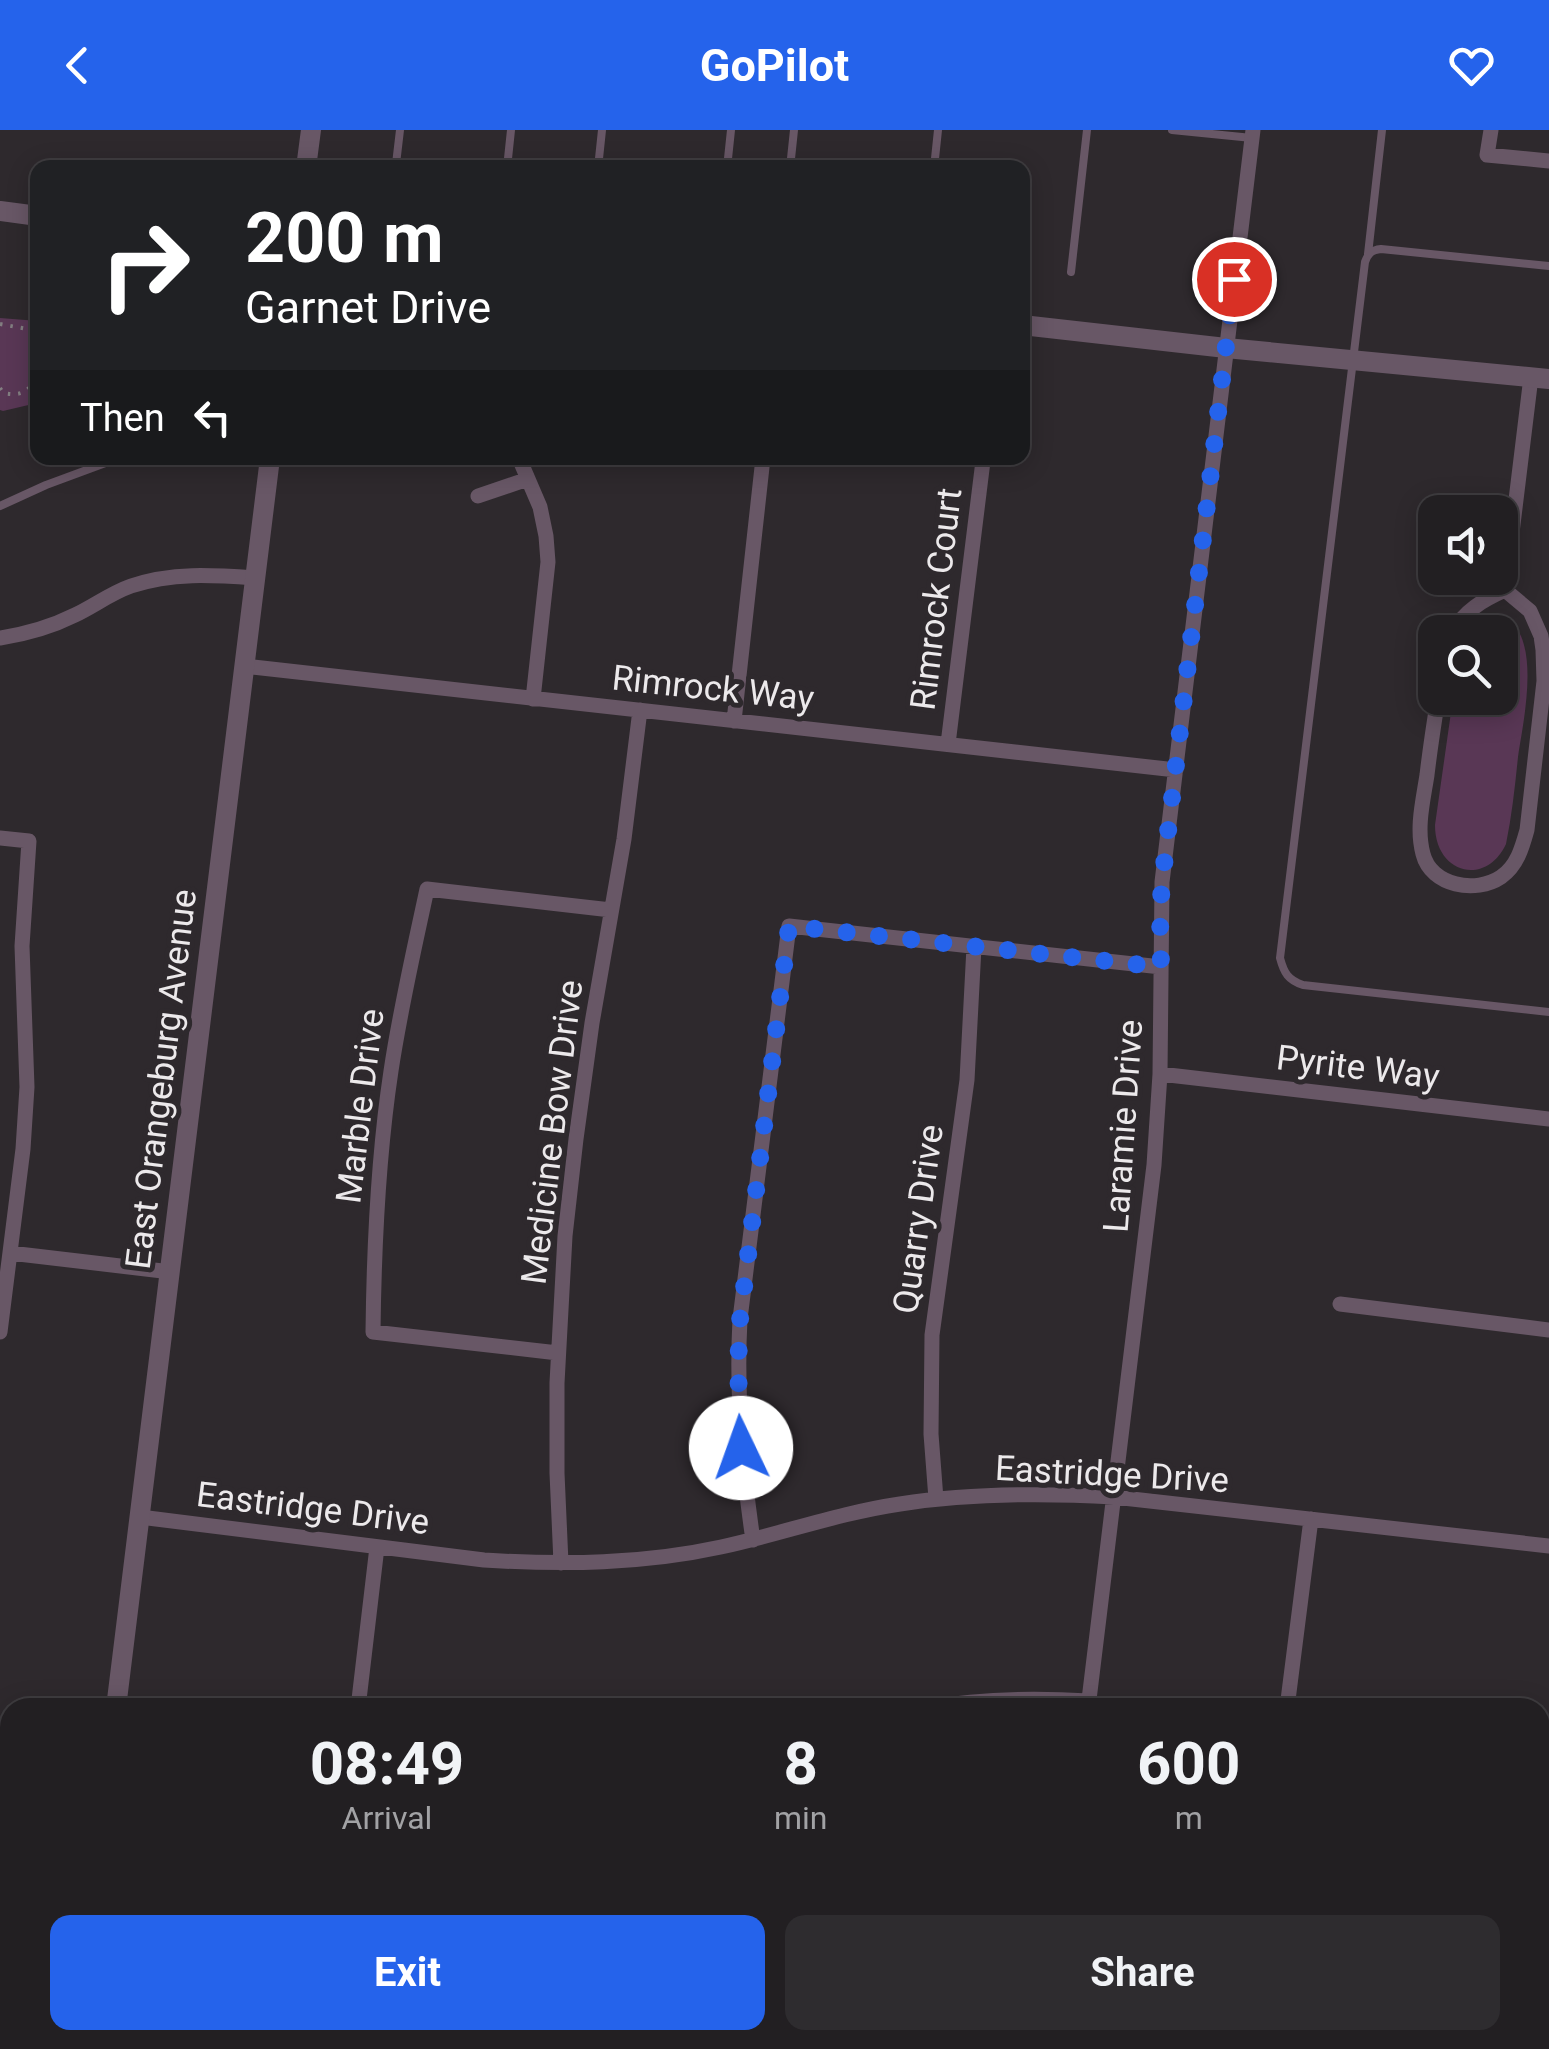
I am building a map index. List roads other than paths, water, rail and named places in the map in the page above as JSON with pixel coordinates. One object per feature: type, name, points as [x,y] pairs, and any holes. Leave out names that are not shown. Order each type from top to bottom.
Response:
[{"type":"street","points":[[307,160],[311,130]]},
{"type":"street","points":[[1490,130],[1487,155],[1549,161]]},
{"type":"street","name":"Laramie Drive","points":[[1090,1698],[1154,1164],[1160,1074],[1161,898],[1252,134]]},
{"type":"street","points":[[0,211],[30,215]]},
{"type":"street","points":[[1030,326],[1540,378],[1518,511]]},
{"type":"street","name":"East Orangeburg Avenue","points":[[117,1698],[269,465]]},
{"type":"street","points":[[522,465],[540,507],[548,562],[533,698]]},
{"type":"street","points":[[734,720],[762,465]]},
{"type":"street","name":"Rimrock Court","points":[[948,744],[983,465]]},
{"type":"street","points":[[478,496],[528,478]]},
{"type":"street","points":[[0,638],[42,629],[107,597],[155,580],[206,574],[256,578]]},
{"type":"street","points":[[1465,615],[1495,595]]},
{"type":"street","points":[[1435,715],[1420,820],[1423,853],[1426,864],[1444,880],[1481,886],[1501,877],[1521,853],[1544,681],[1543,650],[1536,622],[1511,595]]},
{"type":"street","name":"Rimrock Way","points":[[244,666],[1176,770]]},
{"type":"street","name":"Medicine Bow Drive","points":[[561,1563],[558,1353],[566,1236],[576,1139],[624,839],[640,710]]},
{"type":"street","points":[[0,838],[29,841],[22,946],[27,1087],[0,1332]]},
{"type":"street","name":"Marble Drive","points":[[558,1353],[372,1332],[380,1157],[404,994],[427,890],[611,910]]},
{"type":"street","points":[[753,1540],[739,1417],[739,1336],[789,926],[1161,967]]},
{"type":"street","name":"Quarry Drive","points":[[936,1499],[931,1434],[932,1335],[967,1080],[974,947]]},
{"type":"street","name":"Pyrite Way","points":[[1160,1074],[1549,1119]]},
{"type":"street","points":[[10,1253],[171,1272]]},
{"type":"street","points":[[1340,1304],[1549,1330]]},
{"type":"street","name":"Eastridge Drive","points":[[140,1517],[484,1560],[561,1563],[650,1558],[718,1548],[829,1519],[936,1499],[1062,1494],[1549,1546]]},
{"type":"street","points":[[1288,1698],[1311,1519]]},
{"type":"street","points":[[359,1698],[377,1547]]},
{"type":"lane","points":[[396,160],[400,130]]},
{"type":"lane","points":[[508,160],[512,130]]},
{"type":"lane","points":[[599,160],[602,130]]},
{"type":"lane","points":[[727,160],[731,130]]},
{"type":"lane","points":[[791,160],[794,130]]},
{"type":"lane","points":[[935,160],[938,130]]},
{"type":"lane","points":[[1071,272],[1087,130]]},
{"type":"lane","points":[[1172,130],[1252,134]]},
{"type":"lane","points":[[1382,130],[1280,958],[1284,972],[1292,981],[1303,984],[1549,1012]]},
{"type":"lane","points":[[1368,254],[1381,249],[1549,266]]},
{"type":"lane","points":[[0,506],[100,465]]}]
